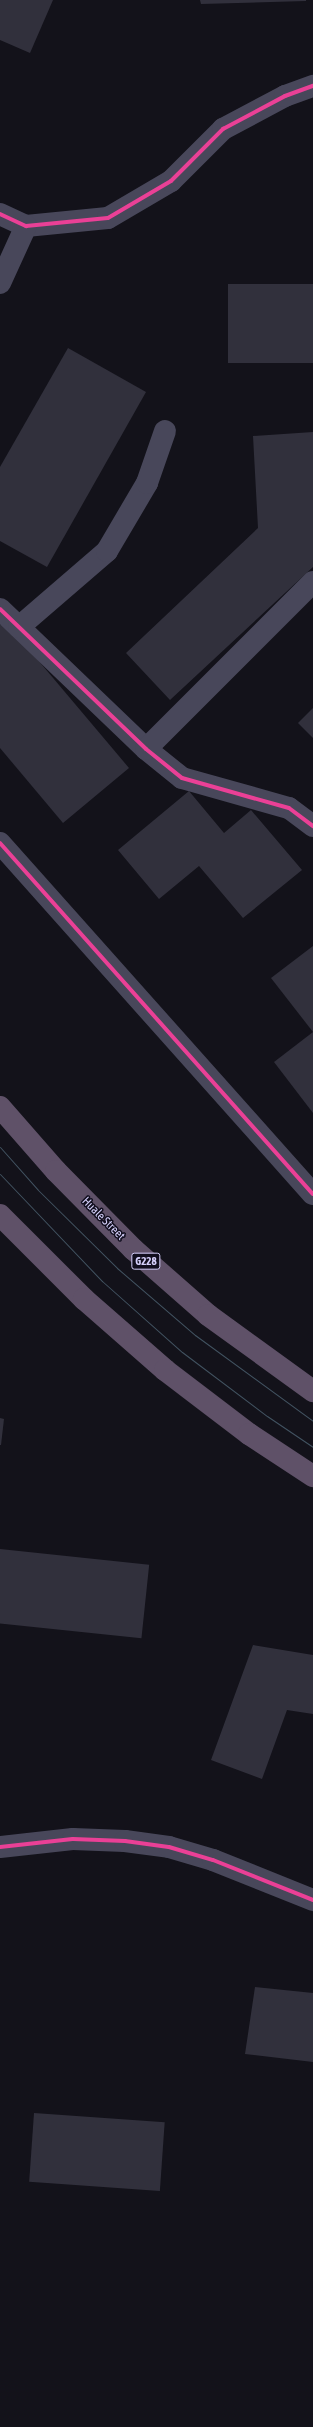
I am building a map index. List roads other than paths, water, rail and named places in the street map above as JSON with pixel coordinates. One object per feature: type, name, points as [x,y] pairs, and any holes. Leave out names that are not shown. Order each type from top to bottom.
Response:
[{"type":"highway","name":"Huale Street","points":[[0,1107],[56,1171],[133,1249],[208,1315],[313,1391]]},
{"type":"highway","points":[[0,1215],[84,1299],[165,1370],[249,1434],[313,1476]]},
{"type":"street","points":[[0,214],[26,226],[108,218],[171,181],[223,129],[285,96],[313,86]]},
{"type":"street","points":[[0,283],[26,226]]},
{"type":"street","points":[[19,627],[107,551],[148,483],[165,431]]},
{"type":"street","points":[[146,749],[313,582]]},
{"type":"street","points":[[0,608],[146,749],[182,778],[289,808],[313,826]]},
{"type":"street","points":[[0,843],[313,1194]]},
{"type":"street","points":[[0,1847],[73,1839],[125,1840],[169,1847],[214,1860],[313,1900]]},
{"type":"tram line","points":[[0,1147],[38,1190],[117,1268],[195,1335],[313,1421]]},
{"type":"tram line","points":[[0,1174],[102,1281],[182,1352],[267,1416],[313,1447]]}]
